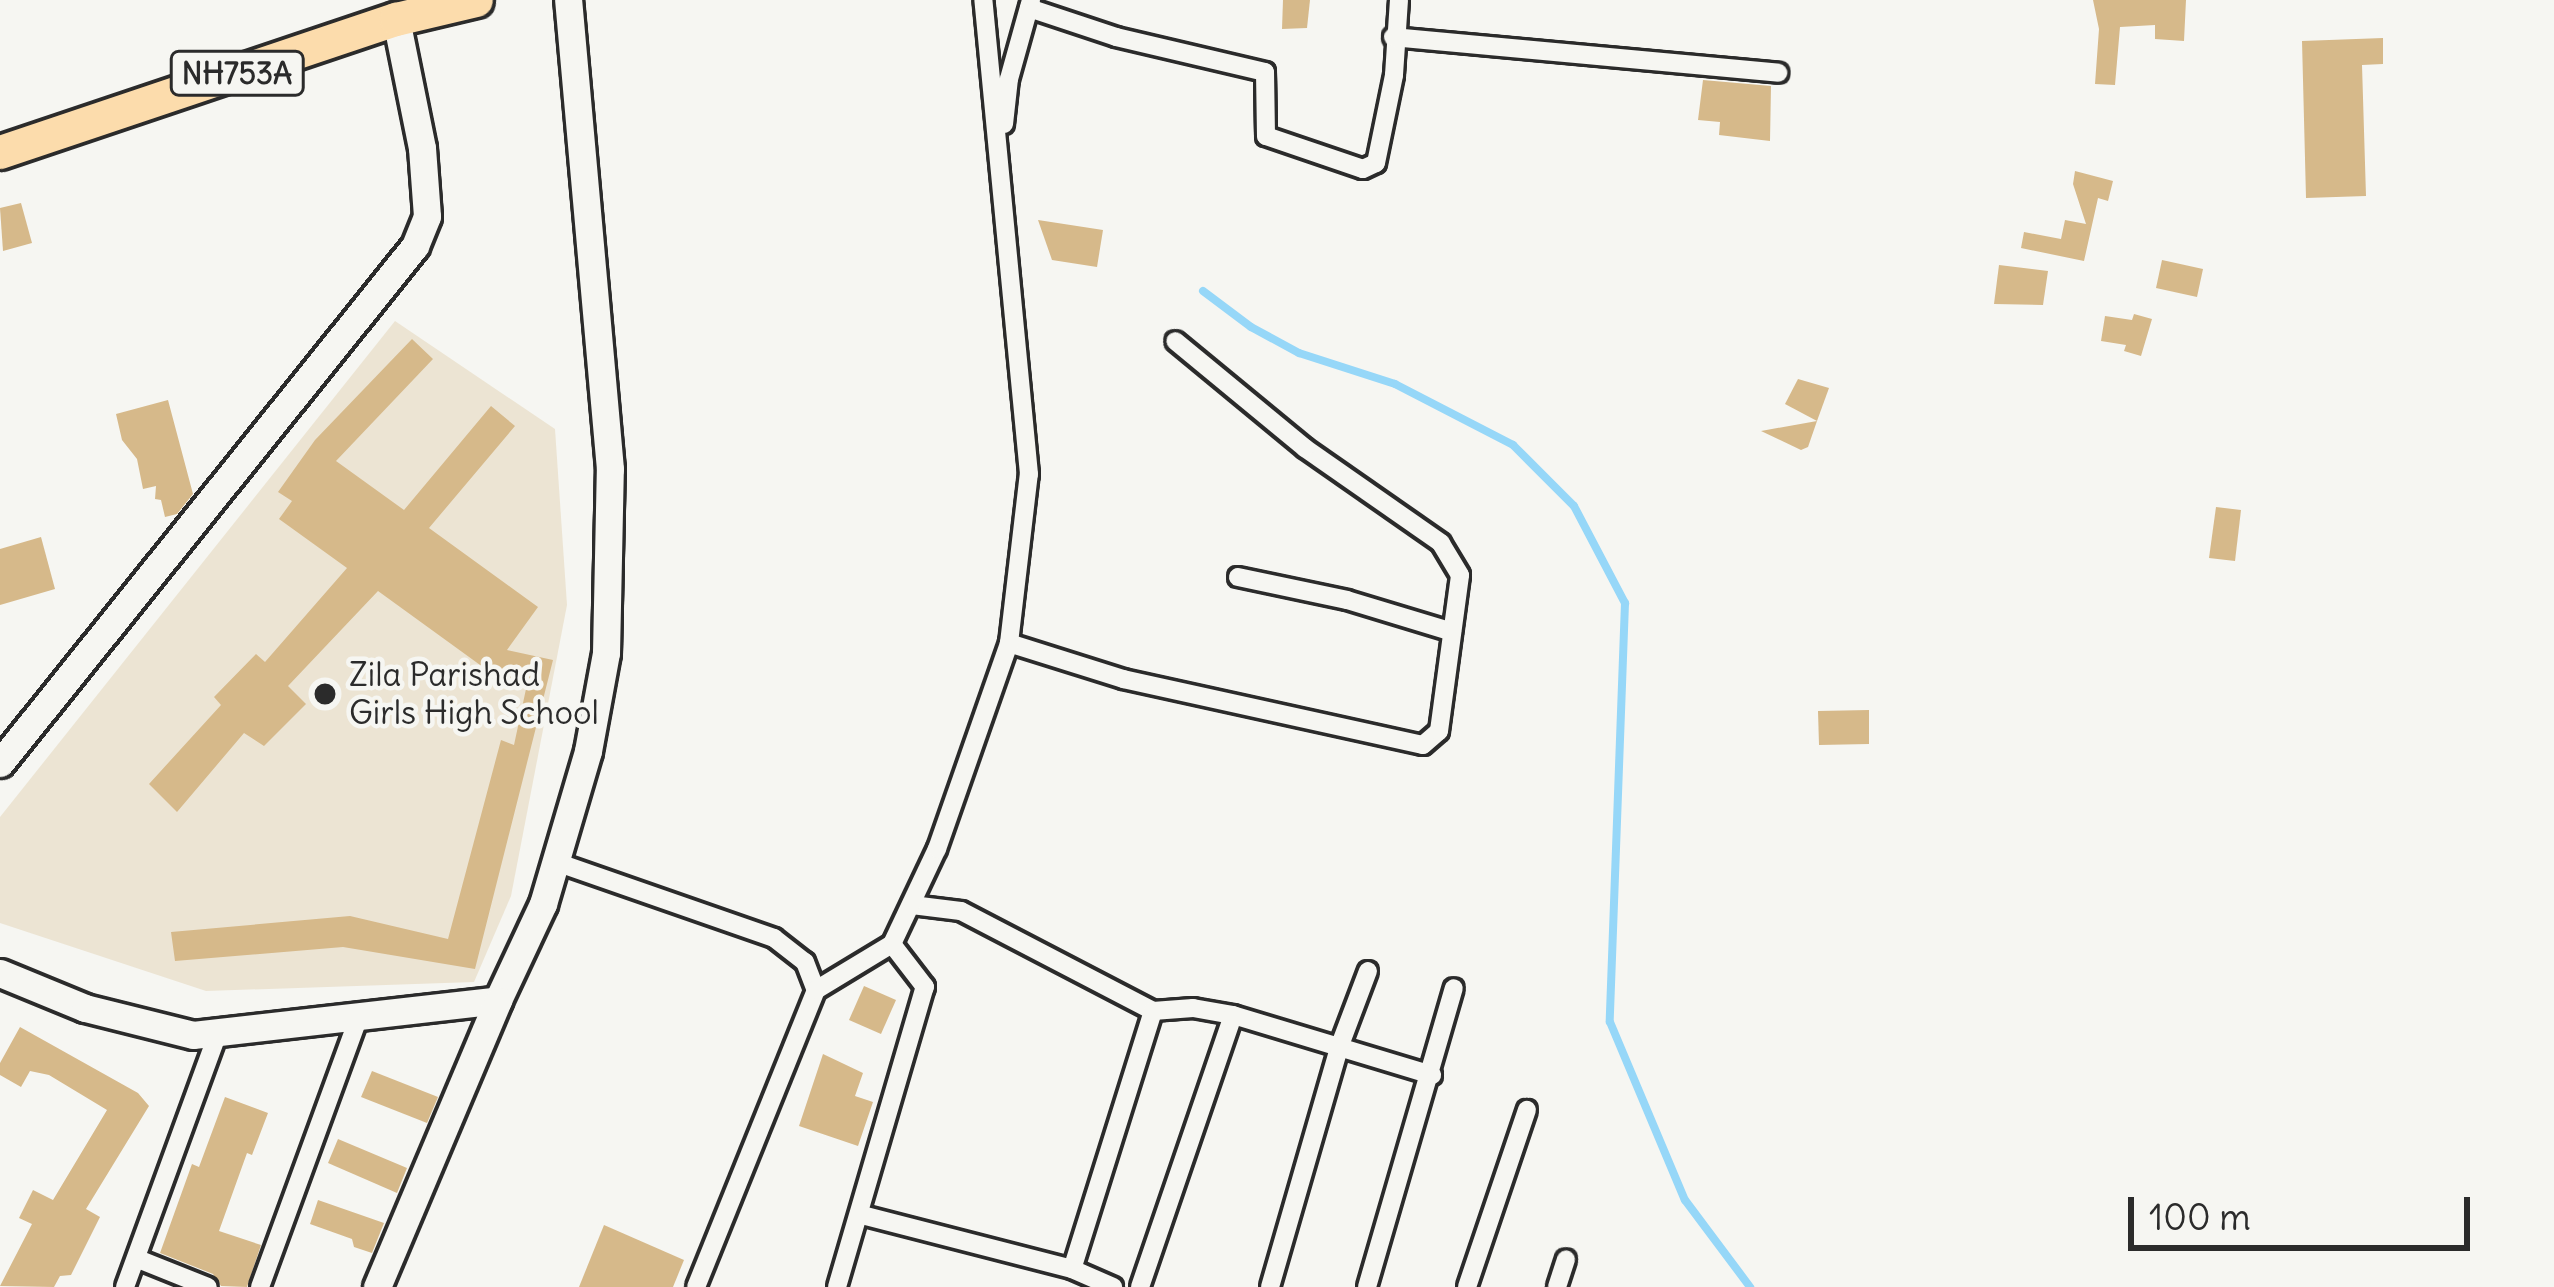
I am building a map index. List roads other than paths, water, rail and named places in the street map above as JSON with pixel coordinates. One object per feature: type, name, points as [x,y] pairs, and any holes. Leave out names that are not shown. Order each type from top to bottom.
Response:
[{"type":"highway","name":"NH753A","points":[[0,152],[396,20],[476,0]]},
{"type":"main road","points":[[377,1287],[543,904],[588,751],[605,653],[610,492],[595,263],[568,0]]},
{"type":"main road","points":[[0,763],[415,246],[428,216],[422,148],[396,20]]},
{"type":"main road","points":[[0,973],[85,1008],[193,1035],[498,1000]]},
{"type":"street","points":[[983,0],[1001,152]]},
{"type":"street","points":[[696,1287],[816,990],[892,944],[912,905],[1010,643],[1029,473],[999,202],[1009,79],[1030,4],[1116,37],[1265,72],[1266,136],[1364,169],[1376,163],[1394,75],[1399,0]]},
{"type":"street","points":[[1393,37],[1778,73]]},
{"type":"street","points":[[1010,643],[1124,679],[1423,746],[1438,730],[1460,575],[1441,543],[1305,448],[1175,341]]},
{"type":"street","points":[[1238,577],[1347,600],[1452,632]]},
{"type":"street","points":[[556,862],[774,938],[805,962],[816,990]]},
{"type":"street","points":[[912,905],[961,911],[1153,1011],[1193,1008],[1233,1016],[1432,1075]]},
{"type":"street","points":[[837,1287],[862,1215],[925,987],[892,944]]},
{"type":"street","points":[[1270,1287],[1340,1045],[1368,971]]},
{"type":"street","points":[[1367,1287],[1454,988]]},
{"type":"street","points":[[1072,1269],[1153,1011]]},
{"type":"street","points":[[260,1287],[360,1015]]},
{"type":"street","points":[[1140,1287],[1233,1016]]},
{"type":"street","points":[[125,1287],[218,1033]]},
{"type":"street","points":[[1467,1287],[1526,1110]]},
{"type":"street","points":[[862,1215],[1072,1269],[1113,1287]]},
{"type":"street","points":[[138,1259],[208,1287]]},
{"type":"street","points":[[1557,1287],[1566,1259]]},
{"type":"waterway","points":[[1203,291],[1251,327],[1299,353],[1395,384],[1513,445],[1574,506],[1625,603],[1610,1022],[1685,1200],[1750,1287]]},
{"type":"place","name":"Zila Parishad Girls High School","points":[[325,694]]}]
